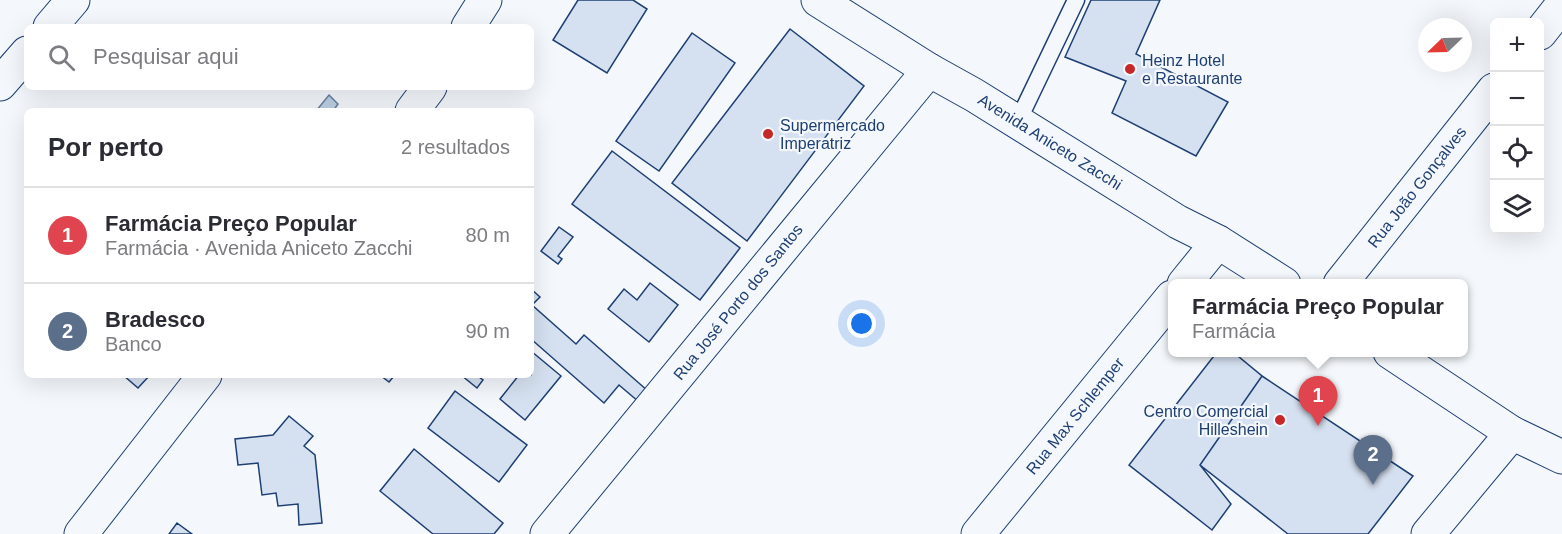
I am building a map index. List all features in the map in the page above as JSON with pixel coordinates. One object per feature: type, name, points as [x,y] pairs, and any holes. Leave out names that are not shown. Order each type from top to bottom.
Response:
[{"type":"street","points":[[53,24],[73,0]]},
{"type":"street","points":[[470,24],[485,0]]},
{"type":"street","name":"Avenida Aniceto Zacchi","points":[[818,0],[929,70],[1018,121],[1178,222],[1218,242],[1276,279]]},
{"type":"street","points":[[1544,27],[1562,5]]},
{"type":"street","points":[[0,84],[24,56]]},
{"type":"street","name":"Rua José Porto dos Santos","points":[[547,534],[929,70]]},
{"type":"street","points":[[414,108],[428,90]]},
{"type":"street","name":"Rua João Gonçalves","points":[[1344,279],[1490,95]]},
{"type":"street","points":[[1188,279],[1218,242]]},
{"type":"street","name":"Rua Max Schlemper","points":[[978,534],[1168,303]]},
{"type":"street","points":[[1398,357],[1512,433],[1562,457]]},
{"type":"street","points":[[81,534],[203,378]]},
{"type":"street","points":[[1428,534],[1512,433]]},
{"type":"lane","points":[[1018,121],[1076,0]]},
{"type":"water","points":[[329,95],[338,104],[335,108],[318,108]]},
{"type":"building","points":[[578,0],[633,0],[647,9],[607,73],[553,40]]},
{"type":"building","name":"Heinz Hotel e Restaurante","points":[[1091,0],[1160,0],[1136,54],[1228,102],[1196,156],[1112,113],[1126,81],[1065,57]]},
{"type":"building","name":"Supermercado Imperatriz","points":[[790,29],[864,86],[747,241],[672,183]]},
{"type":"building","points":[[692,33],[735,63],[659,171],[616,141]]},
{"type":"building","points":[[612,151],[740,248],[700,300],[572,204]]},
{"type":"building","points":[[559,227],[573,237],[558,256],[562,259],[558,264],[541,251]]},
{"type":"building","points":[[650,283],[678,305],[649,342],[608,309],[624,289],[637,300]]},
{"type":"building","points":[[534,292],[540,297],[534,303]]},
{"type":"building","points":[[534,307],[576,344],[584,335],[648,391],[639,402],[619,385],[604,403],[534,342]]},
{"type":"building","points":[[534,354],[561,376],[525,420],[500,399],[517,378],[534,378]]},
{"type":"building","points":[[1213,357],[1239,357],[1262,376],[1200,465],[1231,504],[1212,530],[1129,465]]},
{"type":"building","name":"Centro Comercial Hilleshein","points":[[1262,376],[1413,476],[1368,534],[1288,534],[1200,465]]},
{"type":"building","points":[[126,378],[147,378],[138,388]]},
{"type":"building","points":[[465,378],[483,380],[477,388]]},
{"type":"building","points":[[455,391],[527,445],[499,482],[428,428]]},
{"type":"building","points":[[289,416],[313,436],[304,446],[315,455],[322,523],[299,525],[298,504],[278,506],[276,493],[262,495],[258,463],[238,465],[235,439],[273,435]]},
{"type":"building","points":[[414,449],[503,523],[494,534],[433,534],[380,491]]},
{"type":"building","points":[[177,523],[192,534],[169,534]]},
{"type":"place","name":"Heinz Hotel e Restaurante","points":[[1130,69]]},
{"type":"place","name":"Supermercado Imperatriz","points":[[768,134]]},
{"type":"place","name":"Centro Comercial Hilleshein","points":[[1280,420]]},
{"type":"place","name":"Farmácia Preço Popular","points":[[1318,426]]},
{"type":"place","name":"Bradesco","points":[[1373,485]]}]
